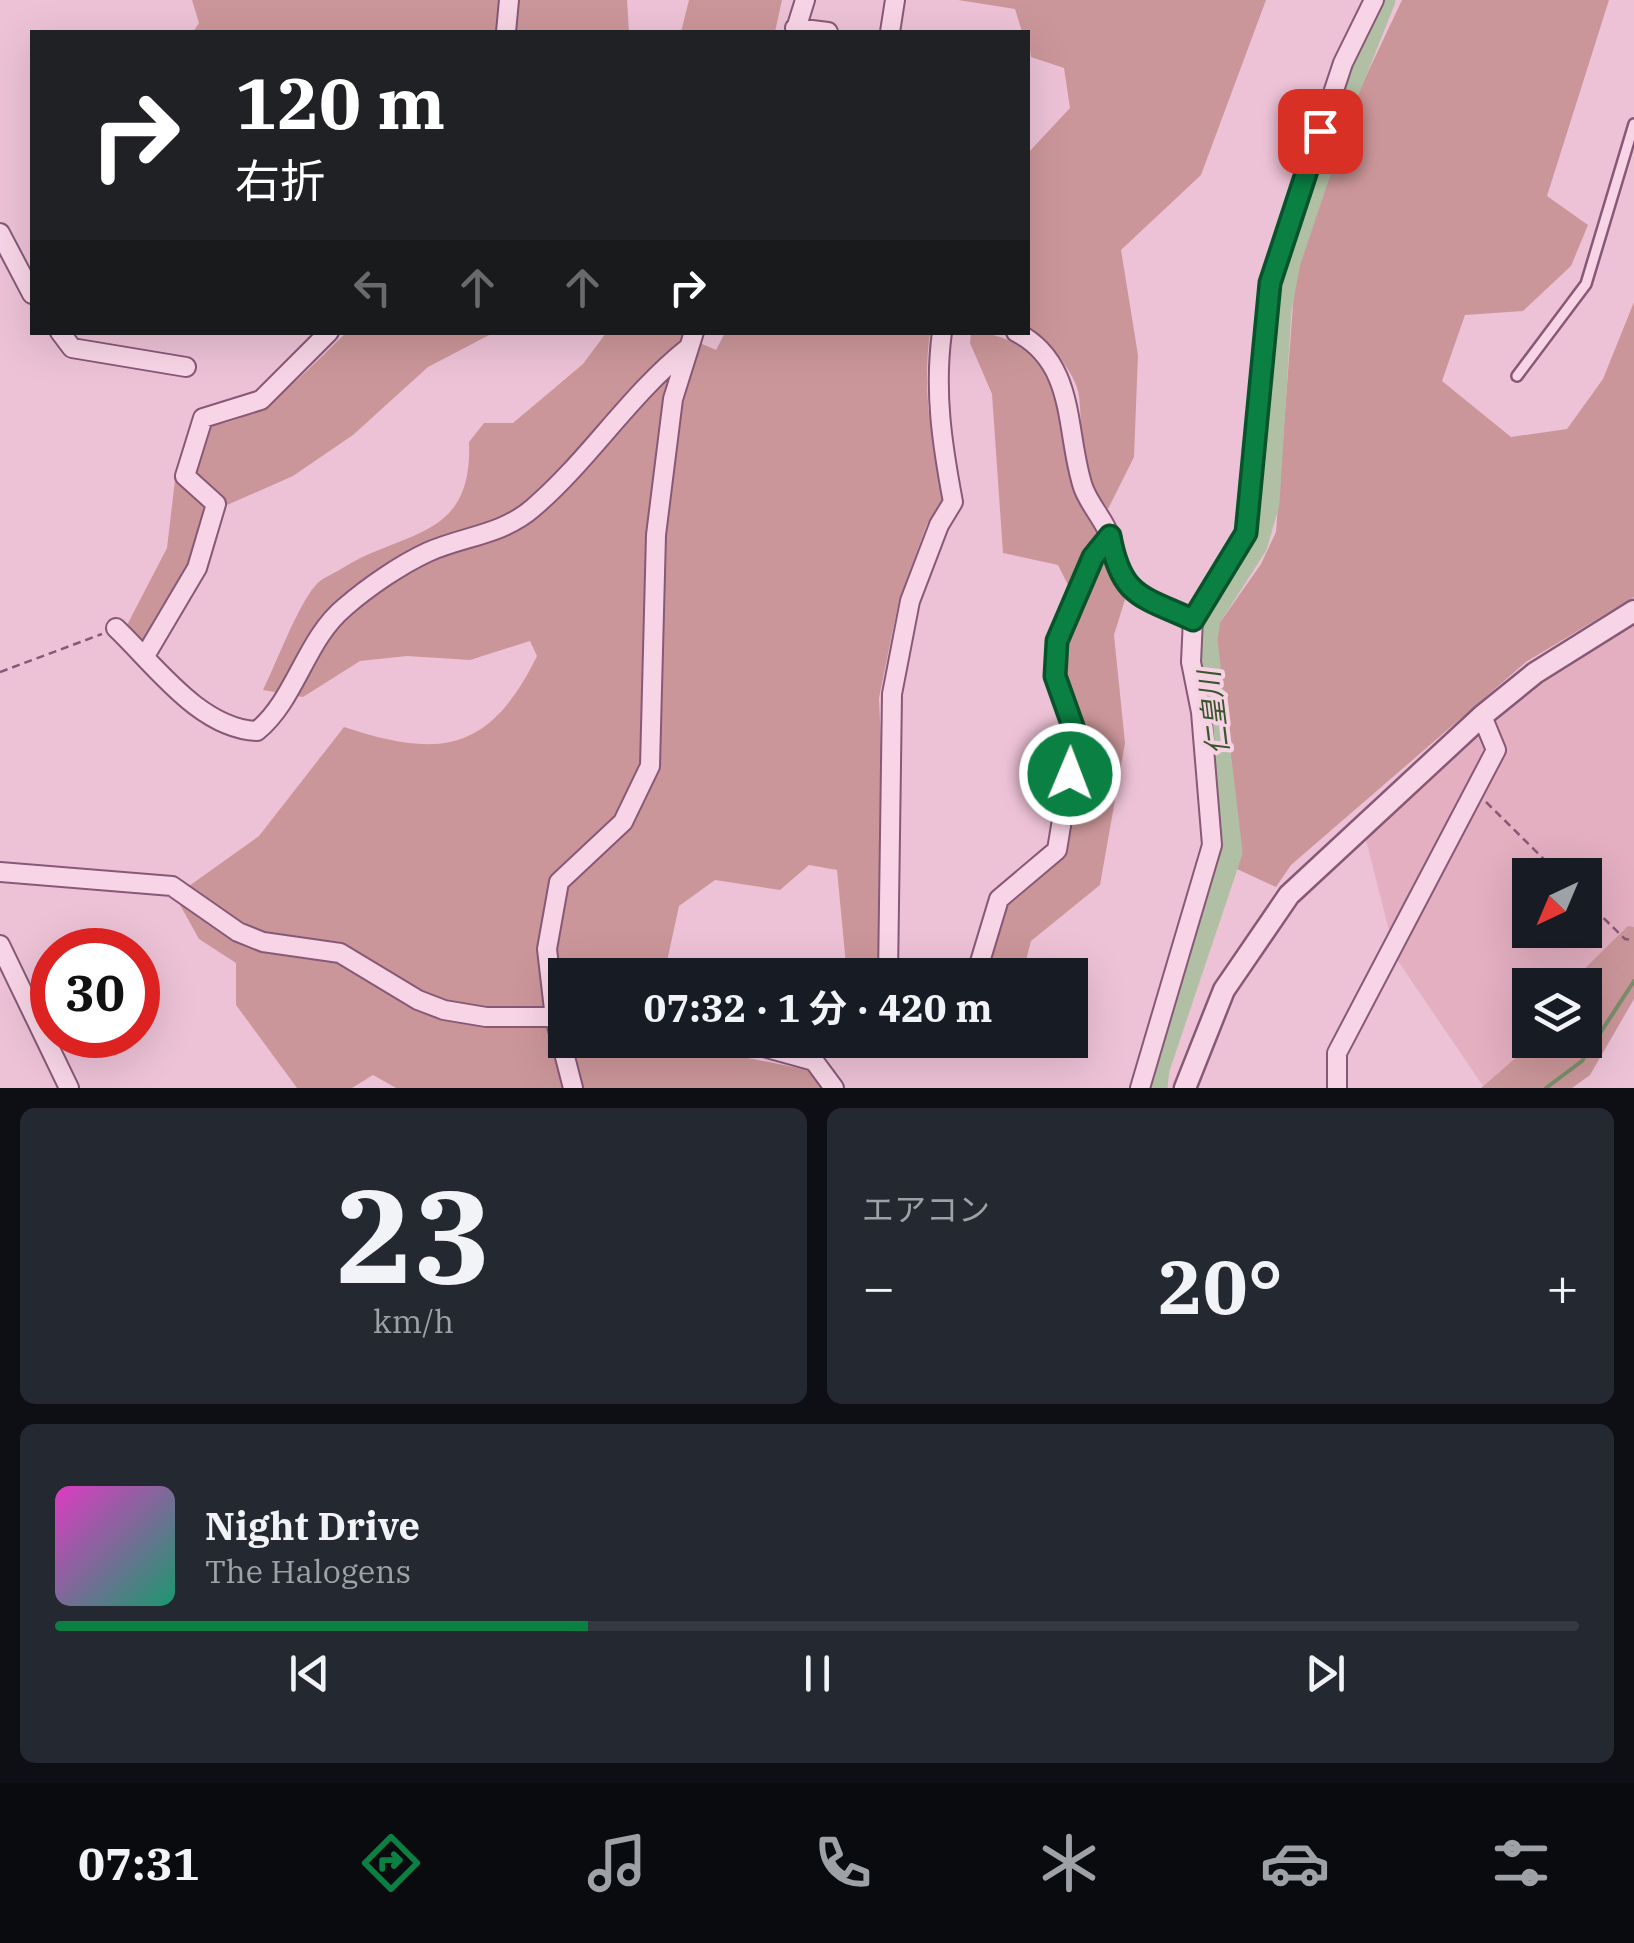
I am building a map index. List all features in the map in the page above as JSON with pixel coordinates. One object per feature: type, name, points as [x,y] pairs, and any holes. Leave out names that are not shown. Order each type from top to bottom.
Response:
[{"type":"street","points":[[506,30],[509,0]]},
{"type":"street","points":[[795,30],[804,0]]},
{"type":"street","points":[[890,30],[895,0]]},
{"type":"street","points":[[1140,1088],[1212,844],[1201,712],[1191,662],[1193,620],[1246,533],[1270,283],[1342,63],[1374,0]]},
{"type":"street","points":[[0,232],[30,290]]},
{"type":"street","points":[[62,335],[72,348],[186,367]]},
{"type":"street","points":[[145,656],[197,568],[216,504],[184,476],[202,418],[261,400],[327,335]]},
{"type":"street","points":[[888,958],[892,694],[910,601],[939,525],[953,502],[939,428],[937,366],[942,335]]},
{"type":"street","points":[[1019,335],[1056,370],[1068,399],[1072,450],[1085,492],[1110,536],[1117,572],[1137,594],[1193,620]]},
{"type":"street","points":[[116,628],[162,678],[235,730],[256,730],[273,718],[314,643],[343,608],[430,552],[484,536],[533,508],[691,340]]},
{"type":"street","points":[[550,958],[559,882],[623,822],[650,766],[656,535],[673,399],[691,340]]},
{"type":"street","points":[[981,958],[998,899],[1056,850],[1076,735],[1055,676],[1057,641],[1093,557],[1110,536]]},
{"type":"street","points":[[1185,1088],[1224,990],[1289,896],[1482,716],[1535,673],[1634,611]]},
{"type":"street","points":[[1337,1088],[1337,1054],[1477,793],[1496,750],[1482,716]]},
{"type":"street","points":[[0,872],[172,886],[238,932],[264,942],[340,952],[418,1000],[444,1010],[486,1017],[548,1017]]},
{"type":"street","points":[[0,946],[68,1088]]},
{"type":"street","points":[[568,1058],[573,1088]]},
{"type":"street","points":[[800,1058],[814,1062],[834,1088]]},
{"type":"lane","points":[[1516,376],[1586,284],[1634,124]]},
{"type":"path","points":[[0,672],[116,628]]},
{"type":"path","points":[[1477,793],[1543,858]]},
{"type":"path","points":[[1602,917],[1625,939],[1634,940]]},
{"type":"shaded area","points":[[192,0],[627,0],[629,30],[194,30],[199,23]]},
{"type":"shaded area","points":[[689,0],[782,0],[775,30],[682,30]]},
{"type":"shaded area","points":[[958,0],[1266,0],[1201,175],[1121,250],[1138,355],[1134,457],[1108,509],[1086,468],[1079,396],[1073,377],[1052,348],[1030,328],[1030,151],[1070,108],[1064,68],[1031,57],[1030,30],[1021,30],[1015,9]]},
{"type":"shaded area","points":[[1402,0],[1609,0],[1547,196],[1588,225],[1571,266],[1523,311],[1465,315],[1442,381],[1511,437],[1567,429],[1603,379],[1634,302],[1634,597],[1526,662],[1291,865],[1276,887],[1237,869],[1214,631],[1261,564],[1276,532],[1296,265],[1350,110]]},
{"type":"shaded area","points":[[344,335],[489,335],[428,367],[353,435],[293,476],[227,505],[213,497],[191,565],[140,648],[126,627],[167,548],[175,480],[191,427],[237,419],[295,382]]},
{"type":"shaded area","points":[[605,335],[682,335],[716,350],[724,335],[930,335],[929,416],[944,498],[927,524],[899,600],[879,698],[883,788],[878,958],[845,958],[837,870],[809,865],[780,890],[715,880],[679,906],[668,958],[548,958],[548,1058],[748,1058],[809,1070],[822,1088],[396,1088],[373,1075],[352,1088],[297,1088],[236,1005],[236,963],[199,939],[175,896],[259,836],[344,727],[408,743],[459,740],[481,729],[501,712],[519,688],[537,656],[530,641],[470,660],[407,656],[360,661],[303,697],[263,690],[294,621],[317,583],[365,556],[430,528],[447,515],[460,498],[467,474],[469,442],[484,423],[513,423],[583,364]]},
{"type":"shaded area","points":[[971,335],[1001,337],[1027,352],[1047,373],[1060,402],[1068,466],[1100,532],[1111,571],[1127,593],[1114,635],[1125,743],[1100,885],[1031,941],[1026,958],[990,958],[1007,903],[1062,857],[1086,730],[1069,687],[1063,652],[1069,587],[1058,565],[1003,553],[992,394],[970,343]]},
{"type":"shaded area","points":[[1634,621],[1634,927],[1628,927],[1586,968],[1512,968],[1512,1058],[1515,1058],[1483,1086],[1396,958],[1366,840],[1539,681]]},
{"type":"shaded area","points":[[1628,926],[1634,927],[1634,999],[1602,1054],[1602,968],[1585,968]]},
{"type":"shaded area","points":[[1515,1058],[1600,1058],[1590,1075],[1572,1088],[1481,1088]]},
{"type":"waterway","name":"仁皇川","points":[[1155,1088],[1157,1069],[1230,852],[1205,641],[1208,618],[1255,545],[1267,503],[1279,310],[1288,262],[1338,113],[1383,0]]},
{"type":"waterway","points":[[1546,1088],[1582,1061],[1634,981]]},
{"type":"route","points":[[1070,774],[1076,735],[1055,676],[1057,641],[1093,557],[1110,536],[1117,572],[1137,594],[1193,620],[1246,533],[1270,283],[1320,131]]}]
